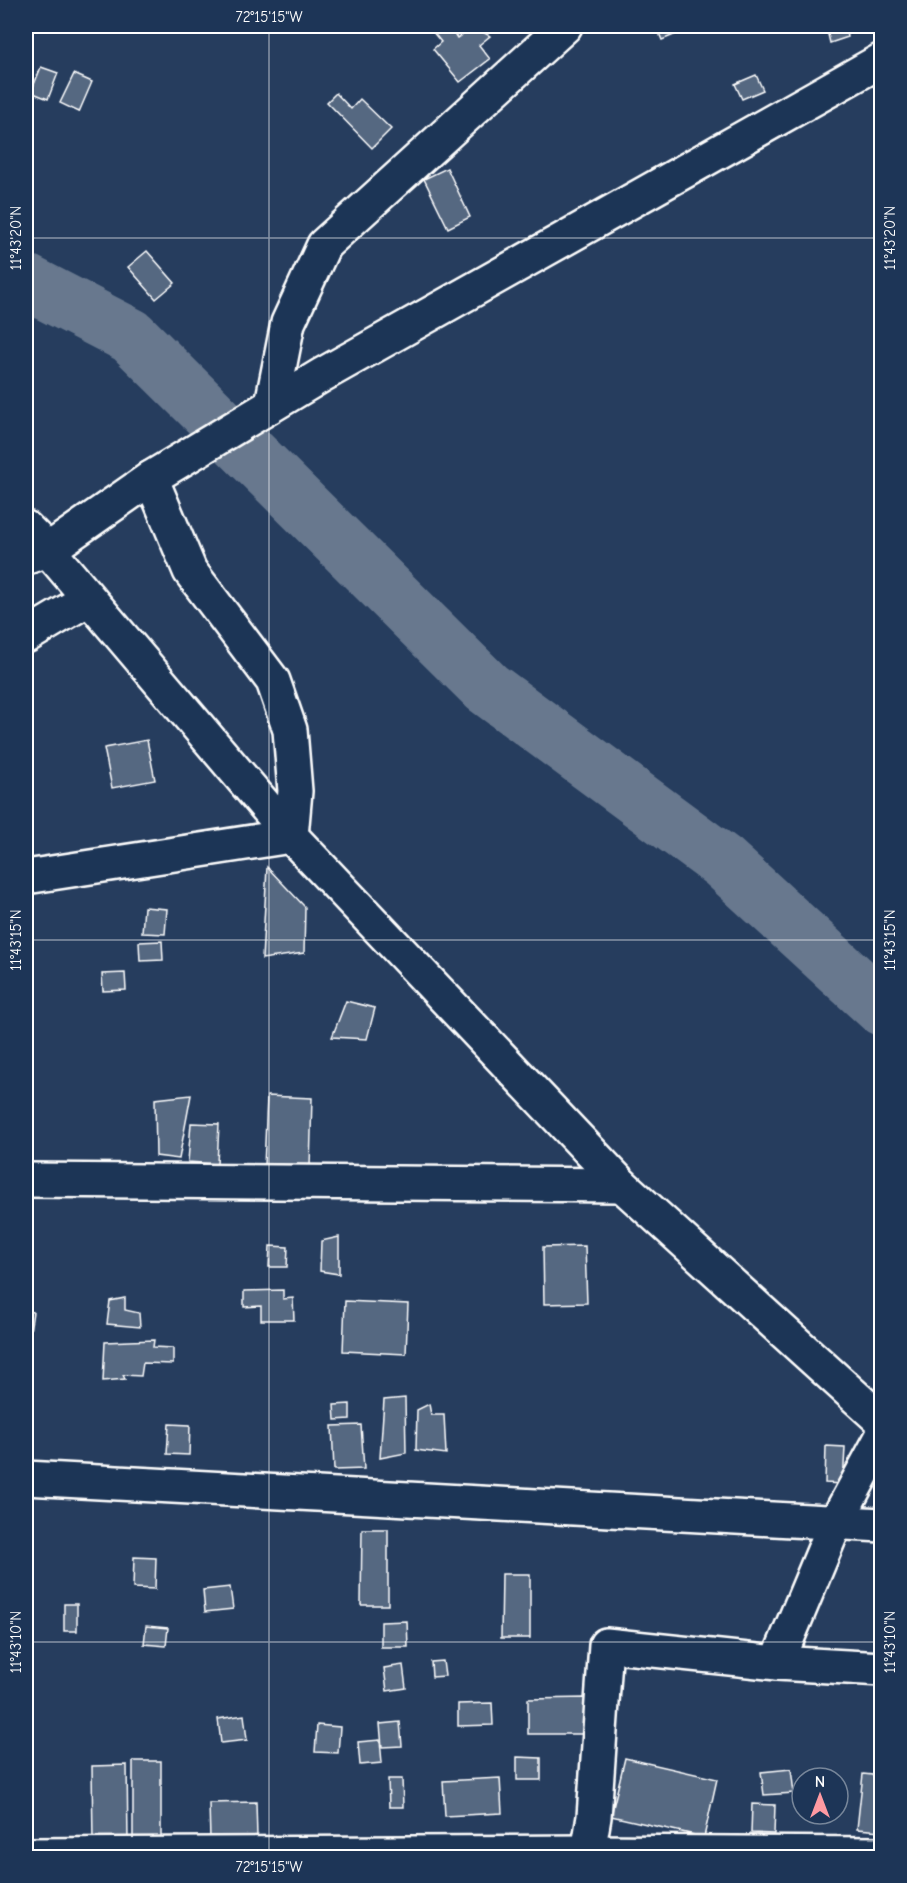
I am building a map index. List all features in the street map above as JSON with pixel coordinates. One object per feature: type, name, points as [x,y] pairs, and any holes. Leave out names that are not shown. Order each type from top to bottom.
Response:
[{"type":"street","points":[[272,404],[288,323],[324,245],[565,26]]},
{"type":"street","points":[[882,60],[272,404],[151,478],[33,545],[88,599],[291,836],[622,1185],[882,1421]]},
{"type":"street","points":[[151,478],[190,571],[273,681],[290,730],[295,791],[291,836]]},
{"type":"street","points":[[26,636],[88,599]]},
{"type":"street","points":[[26,877],[291,836]]},
{"type":"street","points":[[26,1180],[622,1185]]},
{"type":"street","points":[[777,1663],[835,1524],[882,1437]]},
{"type":"street","points":[[26,1478],[882,1525]]},
{"type":"street","points":[[588,1852],[594,1817],[606,1646],[777,1663],[882,1669]]},
{"type":"street","points":[[26,1855],[588,1852],[882,1854]]},
{"type":"building","points":[[428,26],[449,26],[457,38],[474,27],[490,36],[479,45],[490,59],[460,82],[433,49],[441,42]]},
{"type":"building","points":[[656,26],[692,26],[693,27],[662,40]]},
{"type":"building","points":[[826,26],[845,26],[848,37],[830,43]]},
{"type":"building","points":[[41,67],[58,73],[48,99],[31,92]]},
{"type":"building","points":[[74,74],[92,82],[79,112],[60,103]]},
{"type":"building","points":[[756,75],[763,90],[742,99],[735,84]]},
{"type":"building","points":[[336,93],[351,109],[360,99],[391,129],[372,148],[327,102]]},
{"type":"building","points":[[447,168],[470,217],[448,228],[424,179]]},
{"type":"building","points":[[147,251],[175,283],[156,299],[128,267]]},
{"type":"building","points":[[147,740],[155,780],[112,788],[104,748]]},
{"type":"building","points":[[267,867],[305,907],[304,953],[262,959]]},
{"type":"building","points":[[144,907],[167,909],[165,934],[142,933]]},
{"type":"building","points":[[162,941],[163,960],[140,961],[139,942]]},
{"type":"building","points":[[125,973],[126,990],[103,991],[102,974]]},
{"type":"building","points":[[346,1001],[375,1008],[367,1039],[332,1037]]},
{"type":"building","points":[[191,1095],[179,1159],[156,1156],[155,1099]]},
{"type":"building","points":[[267,1096],[312,1098],[310,1167],[264,1166]]},
{"type":"building","points":[[191,1123],[219,1124],[217,1164],[188,1162]]},
{"type":"building","points":[[339,1237],[339,1274],[320,1271],[321,1241]]},
{"type":"building","points":[[270,1246],[288,1247],[287,1267],[269,1267]]},
{"type":"building","points":[[585,1246],[587,1303],[544,1304],[543,1247]]},
{"type":"building","points":[[283,1290],[283,1299],[293,1298],[294,1320],[261,1320],[261,1306],[244,1307],[244,1291]]},
{"type":"building","points":[[125,1298],[125,1310],[139,1313],[140,1327],[107,1324],[110,1301]]},
{"type":"building","points":[[345,1301],[408,1304],[406,1354],[343,1351]]},
{"type":"building","points":[[26,1311],[33,1312],[29,1338],[26,1337]]},
{"type":"building","points":[[154,1340],[153,1347],[173,1348],[173,1364],[143,1363],[141,1376],[123,1375],[125,1379],[103,1381],[105,1342]]},
{"type":"building","points":[[405,1398],[406,1453],[380,1458],[384,1400]]},
{"type":"building","points":[[350,1404],[350,1419],[335,1420],[334,1405]]},
{"type":"building","points":[[429,1404],[431,1415],[444,1415],[446,1454],[416,1450],[417,1410]]},
{"type":"building","points":[[169,1424],[190,1425],[189,1455],[167,1454]]},
{"type":"building","points":[[361,1425],[364,1469],[334,1470],[332,1426]]},
{"type":"building","points":[[826,1446],[845,1447],[843,1484],[825,1483]]},
{"type":"building","points":[[362,1529],[388,1529],[388,1605],[361,1605]]},
{"type":"building","points":[[134,1557],[156,1558],[155,1589],[133,1588]]},
{"type":"building","points":[[502,1574],[530,1574],[530,1638],[501,1638]]},
{"type":"building","points":[[230,1587],[233,1609],[205,1612],[203,1590]]},
{"type":"building","points":[[64,1604],[77,1604],[77,1631],[64,1631]]},
{"type":"building","points":[[407,1621],[408,1647],[381,1647],[381,1622]]},
{"type":"building","points":[[146,1626],[168,1628],[166,1646],[144,1644]]},
{"type":"building","points":[[443,1661],[445,1676],[432,1677],[431,1662]]},
{"type":"building","points":[[403,1665],[406,1688],[387,1691],[384,1668]]},
{"type":"building","points":[[587,1698],[588,1734],[528,1734],[528,1699]]},
{"type":"building","points":[[492,1703],[493,1725],[458,1726],[458,1704]]},
{"type":"building","points":[[244,1715],[247,1740],[221,1743],[218,1719]]},
{"type":"building","points":[[400,1722],[402,1746],[382,1747],[380,1724]]},
{"type":"building","points":[[317,1725],[340,1727],[338,1753],[315,1752]]},
{"type":"building","points":[[380,1740],[382,1763],[360,1765],[358,1742]]},
{"type":"building","points":[[517,1757],[541,1758],[541,1780],[517,1780]]},
{"type":"building","points":[[625,1758],[717,1779],[704,1837],[611,1816]]},
{"type":"building","points":[[133,1761],[161,1761],[161,1843],[133,1843]]},
{"type":"building","points":[[127,1765],[128,1842],[93,1842],[92,1766]]},
{"type":"building","points":[[790,1769],[790,1793],[764,1795],[761,1772]]},
{"type":"building","points":[[863,1774],[882,1776],[882,1831],[857,1829]]},
{"type":"building","points":[[500,1778],[502,1813],[445,1816],[443,1781]]},
{"type":"building","points":[[388,1779],[402,1779],[403,1807],[389,1807]]},
{"type":"building","points":[[256,1802],[257,1837],[210,1839],[209,1803]]},
{"type":"building","points":[[752,1804],[775,1805],[774,1834],[751,1833]]},
{"type":"waterway","points":[[26,282],[131,336],[487,688],[723,862],[882,1008]]}]
